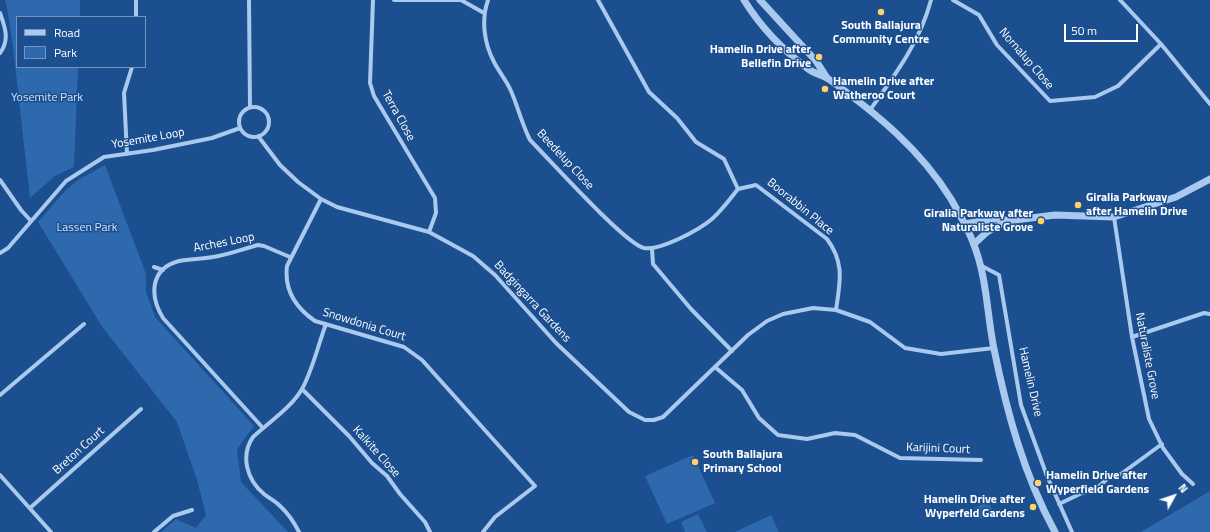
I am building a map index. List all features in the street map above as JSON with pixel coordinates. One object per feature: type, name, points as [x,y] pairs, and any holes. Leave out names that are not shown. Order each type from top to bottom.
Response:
[{"type":"street","points":[[136,0],[136,16]]},
{"type":"street","points":[[249,0],[250,107]]},
{"type":"street","name":"Terra Close","points":[[373,0],[370,83],[374,96],[435,198],[436,213],[429,232]]},
{"type":"street","points":[[394,0],[461,0],[484,13]]},
{"type":"street","name":"Beedelup Close","points":[[488,0],[484,13],[485,39],[493,61],[511,90],[530,140],[617,230],[642,248],[652,249]]},
{"type":"street","points":[[598,0],[649,92],[677,118],[696,142],[724,159],[738,189],[723,208],[697,230],[652,249],[653,264],[691,310],[732,351]]},
{"type":"street","points":[[744,0],[760,23],[799,62],[809,70],[828,78],[870,110],[921,157],[951,200],[974,244],[980,265],[994,348],[1018,447],[1036,493],[1055,532]]},
{"type":"street","points":[[760,0],[816,61],[828,78]]},
{"type":"street","points":[[870,110],[907,58],[926,18],[931,0]]},
{"type":"street","name":"Nornalup Close","points":[[953,0],[979,15],[997,45],[1050,101],[1095,96],[1118,86],[1160,44]]},
{"type":"street","points":[[1120,0],[1160,44],[1210,104]]},
{"type":"street","points":[[0,13],[7,32],[4,47],[0,53]]},
{"type":"street","points":[[127,154],[124,92],[132,68]]},
{"type":"street","points":[[250,107],[256,107],[265,112],[269,121],[266,130],[258,136],[248,136],[240,128],[239,118],[242,113],[250,107]]},
{"type":"street","name":"Yosemite Loop","points":[[0,253],[8,248],[66,181],[104,157],[212,138],[240,128]]},
{"type":"street","name":"Badgingarra Gardens","points":[[258,136],[280,165],[298,182],[321,199],[337,207],[429,232],[473,256],[495,275],[556,343],[629,412],[636,416],[654,420],[663,417],[760,325],[774,316],[813,308],[836,310],[870,322],[905,348],[941,354],[994,348]]},
{"type":"street","points":[[964,224],[1000,218],[1007,220],[1055,215],[1114,217],[1176,197],[1210,179]]},
{"type":"street","points":[[0,180],[31,222]]},
{"type":"street","name":"Boorabbin Place","points":[[738,189],[756,185],[827,240],[835,250],[841,273],[836,310]]},
{"type":"street","name":"Snowdonia Court","points":[[321,199],[290,256],[286,275],[291,295],[304,314],[315,321],[404,347],[413,352],[422,360],[534,486],[495,517],[483,532]]},
{"type":"street","name":"Naturaliste Grove","points":[[1114,217],[1132,337],[1149,418],[1162,444],[1182,474],[1193,484]]},
{"type":"street","points":[[974,244],[987,232],[1007,220]]},
{"type":"street","name":"Arches Loop","points":[[163,270],[170,264],[180,261],[214,257],[258,245],[290,256]]},
{"type":"street","name":"Hamelin Drive","points":[[980,265],[999,275],[1021,405],[1047,476],[1072,532]]},
{"type":"street","points":[[154,267],[163,270],[154,285],[153,294],[158,310],[163,318],[263,428]]},
{"type":"street","points":[[1132,337],[1204,314],[1210,314]]},
{"type":"street","points":[[0,395],[84,324]]},
{"type":"street","points":[[300,532],[289,515],[278,504],[258,489],[248,470],[246,455],[250,442],[263,428],[288,406],[302,389],[326,324]]},
{"type":"street","name":"Karijini Court","points":[[715,367],[742,390],[759,418],[778,435],[807,439],[835,434],[855,435],[900,458],[981,460]]},
{"type":"street","name":"Kalkite Close","points":[[302,389],[349,436],[369,460],[387,476],[400,494],[425,522],[430,532]]},
{"type":"street","name":"Breton Court","points":[[30,508],[142,409]]},
{"type":"street","points":[[1115,475],[1121,474],[1162,444]]},
{"type":"street","points":[[0,475],[51,532]]},
{"type":"street","points":[[1059,504],[1082,493],[1096,489],[1106,480]]},
{"type":"street","points":[[154,532],[173,516],[192,510]]},
{"type":"green space","name":"Yosemite Park","points":[[5,0],[80,0],[80,16],[16,16],[16,68],[78,68],[74,167],[55,176],[30,198],[13,47]]},
{"type":"green space","name":"Lassen Park","points":[[105,165],[146,274],[146,292],[155,317],[254,426],[237,449],[241,482],[288,532],[161,532],[176,519],[196,528],[206,515],[197,480],[177,422],[103,328],[38,222],[66,190],[78,180]]},
{"type":"green space","points":[[693,455],[715,503],[667,524],[645,476]]},
{"type":"green space","points":[[1210,491],[1210,532],[1141,532]]},
{"type":"green space","points":[[985,503],[990,505],[993,513],[979,519],[974,508]]},
{"type":"green space","points":[[698,514],[707,532],[685,532],[681,522]]},
{"type":"green space","points":[[771,515],[779,532],[735,532]]},
{"type":"place","name":"South Ballajura Community Centre","points":[[881,12]]},
{"type":"place","name":"Hamelin Drive after Bellefin Drive","points":[[819,57]]},
{"type":"place","name":"Hamelin Drive after Watheroo Court","points":[[825,89]]},
{"type":"place","name":"Giralia Parkway after Hamelin Drive","points":[[1078,205]]},
{"type":"place","name":"Giralia Parkway after Naturaliste Grove","points":[[1041,221]]},
{"type":"place","name":"South Ballajura Primary School","points":[[695,462]]},
{"type":"place","name":"Hamelin Drive after Wyperfield Gardens","points":[[1038,483]]},
{"type":"place","name":"Hamelin Drive after Wyperfeld Gardens","points":[[1033,507]]}]
